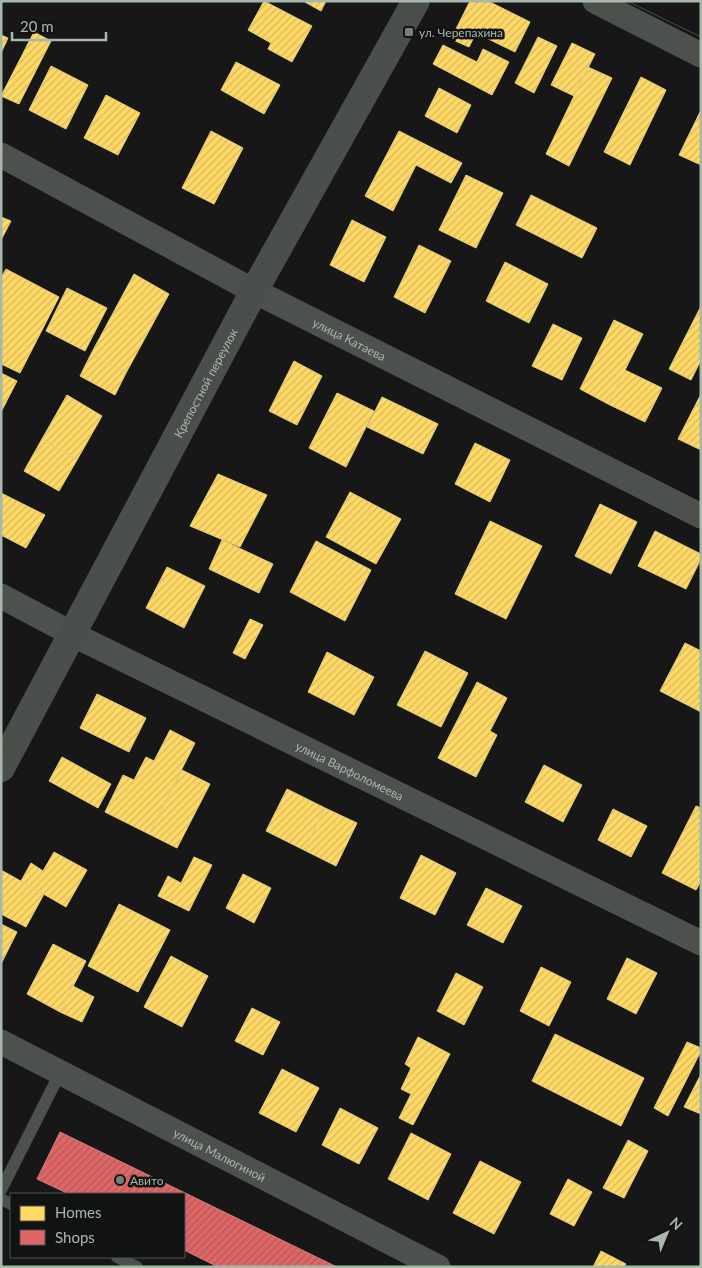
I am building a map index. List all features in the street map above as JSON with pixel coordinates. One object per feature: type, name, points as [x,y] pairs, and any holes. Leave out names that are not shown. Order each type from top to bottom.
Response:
[{"type":"street","name":"Крепостной переулок","points":[[1,768],[74,634],[254,291],[416,1]]},
{"type":"street","points":[[595,1],[701,55]]},
{"type":"street","name":"улица Катаева","points":[[1,155],[254,291],[701,516]]},
{"type":"street","name":"улица Варфоломеева","points":[[1,596],[74,634],[701,943]]},
{"type":"street","name":"улица Малюгиной","points":[[1,1042],[438,1267]]},
{"type":"lane","points":[[1,1190],[60,1073]]},
{"type":"lane","points":[[119,1258],[137,1267]]},
{"type":"building: Homes","points":[[264,1],[312,26],[292,62],[268,49],[271,43],[248,30]]},
{"type":"building: Homes","points":[[303,1],[326,1],[321,11]]},
{"type":"building: Homes","points":[[470,1],[488,1],[530,22],[515,52],[476,33],[469,47],[451,39]]},
{"type":"building: Homes","points":[[34,32],[51,41],[19,104],[1,96]]},
{"type":"building: Homes","points":[[1,35],[8,38],[1,53]]},
{"type":"building: Homes","points":[[538,37],[557,46],[534,93],[515,83]]},
{"type":"building: Homes","points":[[572,43],[595,54],[574,96],[551,85]]},
{"type":"building: Homes","points":[[443,45],[477,62],[483,49],[509,62],[492,95],[433,64]]},
{"type":"building: Homes","points":[[236,62],[280,85],[264,114],[221,90]]},
{"type":"building: Homes","points":[[51,66],[88,85],[66,129],[29,110]]},
{"type":"building: Homes","points":[[588,67],[612,78],[569,166],[546,154]]},
{"type":"building: Homes","points":[[641,77],[666,90],[630,165],[604,152]]},
{"type":"building: Homes","points":[[439,88],[471,105],[457,133],[425,116]]},
{"type":"building: Homes","points":[[106,95],[140,113],[118,155],[84,138]]},
{"type":"building: Homes","points":[[701,110],[701,165],[679,155]]},
{"type":"building: Homes","points":[[211,131],[243,148],[214,204],[182,188]]},
{"type":"building: Homes","points":[[399,131],[462,163],[451,183],[416,165],[393,211],[365,196]]},
{"type":"building: Homes","points":[[466,175],[503,193],[476,248],[439,230]]},
{"type":"building: Homes","points":[[531,195],[597,228],[582,258],[516,225]]},
{"type":"building: Homes","points":[[1,217],[11,221],[1,240]]},
{"type":"building: Homes","points":[[352,220],[386,237],[364,282],[330,265]]},
{"type":"building: Homes","points":[[419,245],[451,261],[425,313],[394,297]]},
{"type":"building: Homes","points":[[505,262],[548,284],[529,323],[486,301]]},
{"type":"building: Homes","points":[[6,269],[59,297],[20,373],[1,364],[1,278]]},
{"type":"building: Homes","points":[[134,274],[169,294],[126,373],[91,354]]},
{"type":"building: Homes","points":[[67,288],[107,308],[85,351],[46,331]]},
{"type":"building: Homes","points":[[701,306],[701,360],[691,380],[669,369]]},
{"type":"building: Homes","points":[[614,320],[643,334],[608,404],[580,389]]},
{"type":"building: Homes","points":[[553,324],[582,338],[562,380],[532,366]]},
{"type":"building: Homes","points":[[91,354],[126,373],[115,395],[80,376]]},
{"type":"building: Homes","points":[[294,361],[322,376],[297,425],[269,411]]},
{"type":"building: Homes","points":[[625,370],[662,388],[645,422],[608,404]]},
{"type":"building: Homes","points":[[1,373],[17,381],[1,412]]},
{"type":"building: Homes","points":[[337,393],[374,411],[346,467],[309,448]]},
{"type":"building: Homes","points":[[701,394],[701,450],[678,439]]},
{"type":"building: Homes","points":[[67,395],[102,416],[77,460],[42,439]]},
{"type":"building: Homes","points":[[382,397],[438,424],[423,454],[367,427]]},
{"type":"building: Homes","points":[[42,439],[77,460],[59,491],[24,471]]},
{"type":"building: Homes","points":[[475,443],[510,460],[490,502],[455,484]]},
{"type":"building: Homes","points":[[218,474],[267,495],[240,547],[190,526]]},
{"type":"building: Homes","points":[[350,492],[401,519],[376,564],[326,537]]},
{"type":"building: Homes","points":[[1,493],[45,515],[26,548],[1,535]]},
{"type":"building: Homes","points":[[600,504],[637,522],[611,574],[575,556]]},
{"type":"building: Homes","points":[[490,521],[542,546],[506,619],[455,594]]},
{"type":"building: Homes","points":[[655,531],[701,554],[701,559],[686,589],[638,566]]},
{"type":"building: Homes","points":[[222,540],[273,564],[259,593],[209,569]]},
{"type":"building: Homes","points":[[316,541],[371,570],[345,621],[290,592]]},
{"type":"building: Homes","points":[[167,567],[205,586],[184,628],[146,608]]},
{"type":"building: Homes","points":[[250,619],[263,625],[245,659],[233,653]]},
{"type":"building: Homes","points":[[685,643],[701,651],[701,712],[660,691]]},
{"type":"building: Homes","points":[[425,651],[468,673],[441,727],[397,705]]},
{"type":"building: Homes","points":[[327,652],[374,677],[354,715],[308,692]]},
{"type":"building: Homes","points":[[477,682],[507,698],[490,731],[497,735],[476,777],[438,758]]},
{"type":"building: Homes","points":[[97,694],[146,718],[129,752],[80,728]]},
{"type":"building: Homes","points":[[170,730],[195,743],[149,834],[105,812],[123,775],[134,780],[146,757],[154,761]]},
{"type":"building: Homes","points":[[62,757],[111,784],[98,808],[49,781]]},
{"type":"building: Homes","points":[[544,765],[582,785],[563,822],[525,802]]},
{"type":"building: Homes","points":[[182,770],[210,784],[177,848],[149,834]]},
{"type":"building: Homes","points":[[287,789],[325,808],[304,850],[266,831]]},
{"type":"building: Homes","points":[[696,806],[701,808],[701,881],[696,890],[662,873]]},
{"type":"building: Homes","points":[[325,808],[357,823],[336,866],[304,850]]},
{"type":"building: Homes","points":[[613,809],[647,826],[631,857],[598,840]]},
{"type":"building: Homes","points":[[54,852],[87,870],[66,907],[21,881],[31,863],[43,871]]},
{"type":"building: Homes","points":[[421,855],[456,873],[435,915],[400,898]]},
{"type":"building: Homes","points":[[194,857],[212,865],[189,911],[158,896],[168,876],[181,883]]},
{"type":"building: Homes","points":[[1,870],[44,894],[26,927],[1,914]]},
{"type":"building: Homes","points":[[243,874],[271,888],[254,923],[226,908]]},
{"type":"building: Homes","points":[[486,888],[522,906],[503,943],[467,925]]},
{"type":"building: Homes","points":[[119,904],[170,930],[138,992],[88,966]]},
{"type":"building: Homes","points":[[1,924],[17,932],[1,964]]},
{"type":"building: Homes","points":[[53,944],[86,961],[60,1012],[27,994]]},
{"type":"building: Homes","points":[[171,956],[208,976],[182,1027],[144,1007]]},
{"type":"building: Homes","points":[[627,958],[657,973],[636,1014],[607,999]]},
{"type":"building: Homes","points":[[541,967],[571,982],[549,1026],[520,1011]]},
{"type":"building: Homes","points":[[456,973],[483,987],[464,1025],[437,1011]]},
{"type":"building: Homes","points":[[73,986],[94,997],[82,1022],[60,1012]]},
{"type":"building: Homes","points":[[252,1008],[280,1022],[263,1055],[235,1041]]},
{"type":"building: Homes","points":[[555,1034],[644,1078],[621,1126],[532,1081]]},
{"type":"building: Homes","points":[[418,1037],[450,1054],[413,1125],[399,1118],[411,1094],[401,1089],[411,1068],[405,1064]]},
{"type":"building: Homes","points":[[687,1042],[701,1048],[701,1051],[668,1116],[654,1108]]},
{"type":"building: Homes","points":[[282,1069],[319,1088],[296,1132],[259,1113]]},
{"type":"building: Homes","points":[[701,1074],[701,1114],[684,1107]]},
{"type":"building: Homes","points":[[340,1108],[378,1128],[359,1164],[322,1145]]},
{"type":"building: Homes","points":[[411,1133],[451,1154],[428,1200],[388,1179]]},
{"type":"building: Homes","points":[[628,1140],[648,1151],[624,1198],[603,1188]]},
{"type":"building: Homes","points":[[480,1161],[521,1182],[494,1234],[453,1213]]},
{"type":"building: Homes","points":[[568,1179],[592,1192],[574,1226],[550,1214]]},
{"type":"building: Homes","points":[[601,1251],[626,1264],[624,1267],[593,1267]]},
{"type":"building: Shops","points":[[60,1132],[337,1267],[218,1267],[185,1250],[185,1193],[67,1193],[37,1179]]},
{"type":"tram line","points":[[1,754],[248,287],[409,1]]},
{"type":"tram line","points":[[1,783],[260,294],[425,1]]},
{"type":"tram line","points":[[627,1],[701,37]]},
{"type":"place","name":"ул. Черепахина","points":[[409,32]]},
{"type":"place","name":"Авито","points":[[120,1180]]}]
